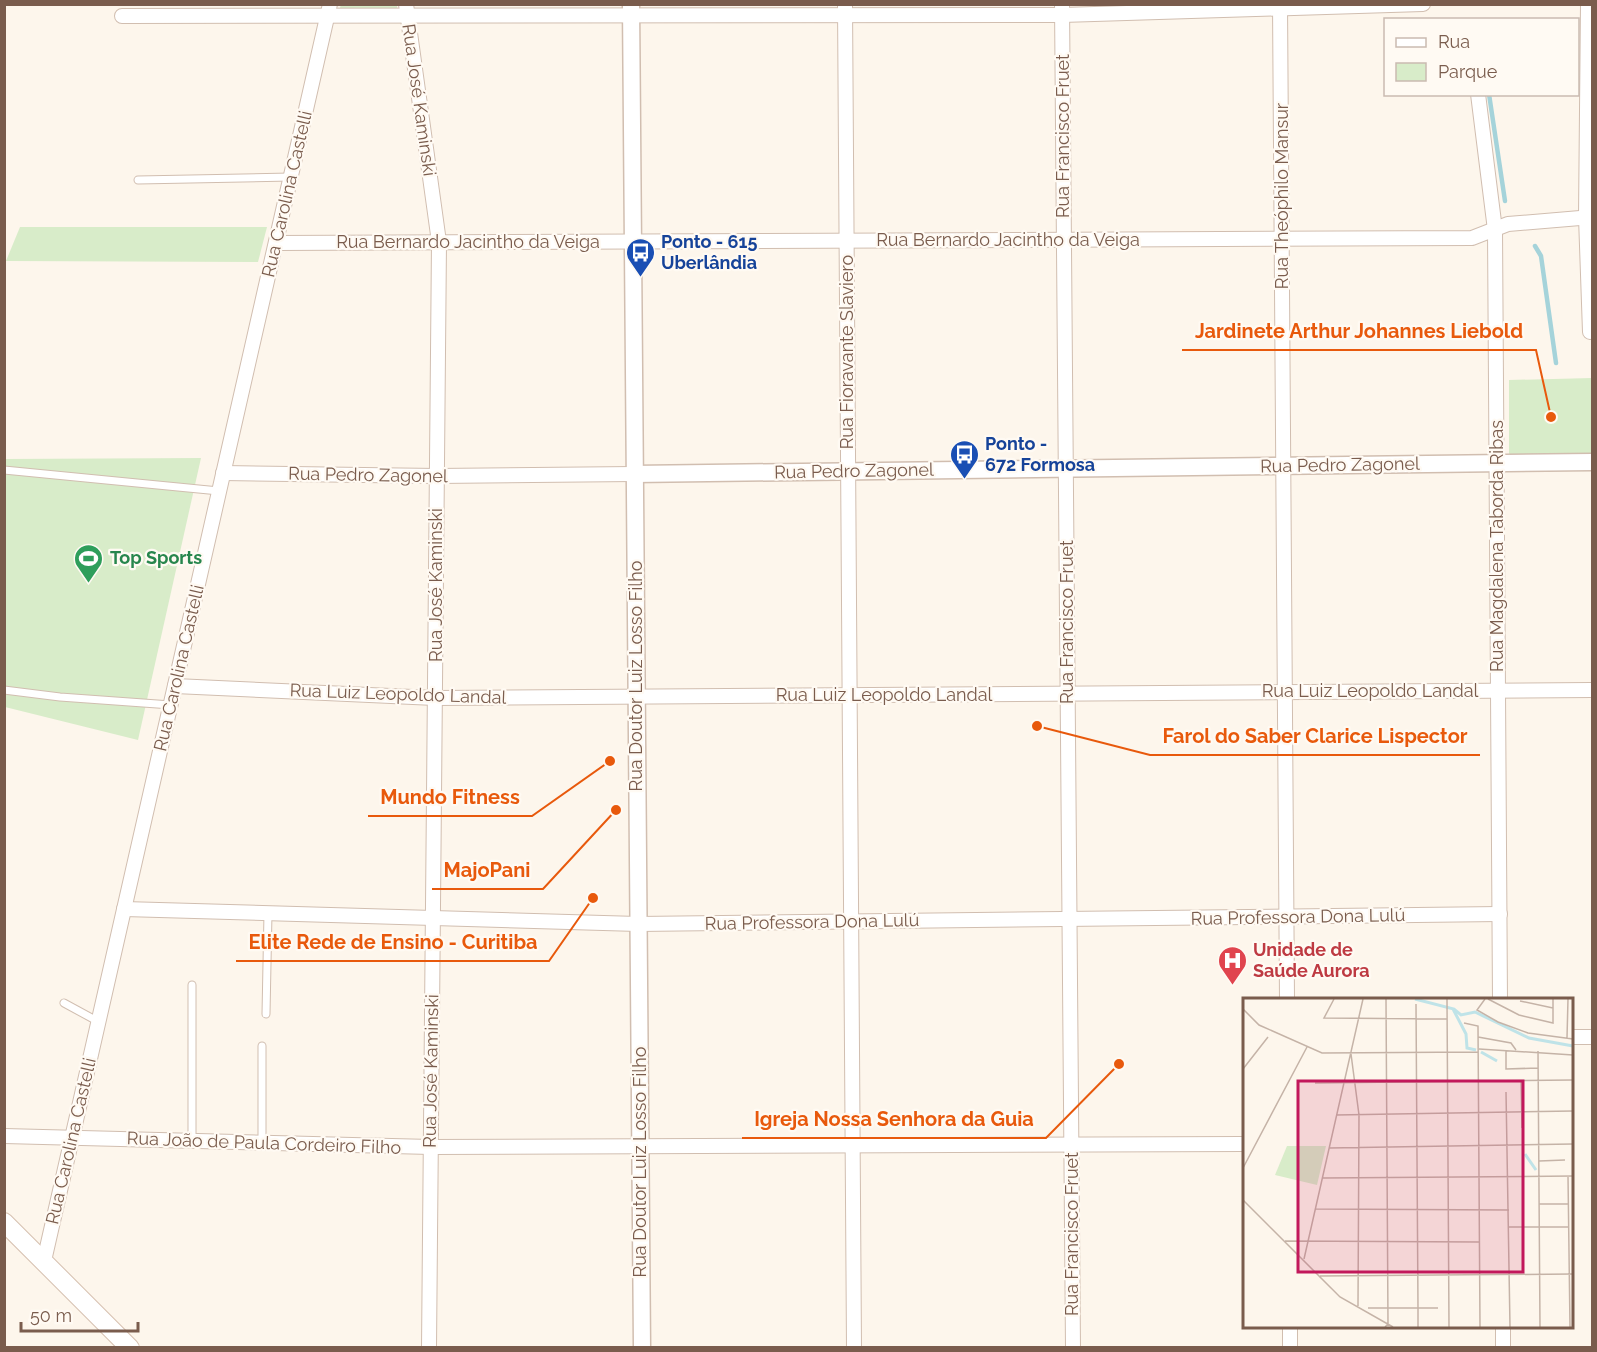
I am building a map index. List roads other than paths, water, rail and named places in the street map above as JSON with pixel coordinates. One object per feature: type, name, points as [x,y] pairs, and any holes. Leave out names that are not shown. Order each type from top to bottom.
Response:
[{"type":"main road","points":[[4,1222],[130,1347]]},
{"type":"street","points":[[122,16],[329,10],[1062,10],[1423,4]]},
{"type":"street","points":[[1588,4],[1590,332]]},
{"type":"street","name":"Rua Theóphilo Mansur","points":[[1280,7],[1287,998]]},
{"type":"street","name":"Rua Carolina Castelli","points":[[44,1261],[329,10]]},
{"type":"street","name":"Rua José Kaminski","points":[[407,10],[439,242],[429,1347]]},
{"type":"street","name":"Rua Doutor Luiz Losso Filho","points":[[631,10],[642,1347]]},
{"type":"street","name":"Rua Fioravante Slaviero","points":[[845,10],[854,1347]]},
{"type":"street","name":"Rua Francisco Fruet","points":[[1062,10],[1073,1347]]},
{"type":"street","name":"Rua Magdalena Taborda Ribas","points":[[1478,96],[1495,230],[1500,998]]},
{"type":"street","name":"Rua Bernardo Jacintho da Veiga","points":[[276,243],[1472,238],[1508,224],[1589,217]]},
{"type":"street","name":"Rua Pedro Zagonel","points":[[224,473],[437,476],[1593,462]]},
{"type":"street","name":"Rua Luiz Leopoldo Landal","points":[[175,686],[435,698],[1593,690]]},
{"type":"street","name":"Rua Professora Dona Lulú","points":[[124,909],[638,924],[1500,914]]},
{"type":"street","points":[[1573,1037],[1593,1037]]},
{"type":"street","name":"Rua João de Paula Cordeiro Filho","points":[[4,1136],[431,1148],[1243,1144]]},
{"type":"street","points":[[1290,1328],[1290,1347]]},
{"type":"street","points":[[1503,1328],[1503,1347]]},
{"type":"lane","points":[[138,180],[291,177]]},
{"type":"lane","points":[[4,470],[219,491]]},
{"type":"lane","points":[[4,690],[60,698],[171,705]]},
{"type":"lane","points":[[266,1014],[268,913]]},
{"type":"lane","points":[[192,985],[192,1141]]},
{"type":"lane","points":[[64,1003],[99,1022]]},
{"type":"lane","points":[[262,1046],[262,1143]]},
{"type":"waterway","points":[[1489,96],[1505,201]]},
{"type":"waterway","points":[[1535,246],[1541,256],[1556,363]]},
{"type":"place","name":"Ponto - 615 Uberlândia","points":[[640,278]]},
{"type":"place","name":"Jardinete Arthur Johannes Liebold","points":[[1551,417]]},
{"type":"place","name":"Ponto - 672 Formosa","points":[[964,480]]},
{"type":"place","name":"Top Sports","points":[[89,584]]},
{"type":"place","name":"Farol do Saber Clarice Lispector","points":[[1037,726]]},
{"type":"place","name":"Mundo Fitness","points":[[610,761]]},
{"type":"place","name":"MajoPani","points":[[616,810]]},
{"type":"place","name":"Elite Rede de Ensino - Curitiba","points":[[593,898]]},
{"type":"place","name":"Unidade de Saúde Aurora","points":[[1232,986]]},
{"type":"place","name":"Igreja Nossa Senhora da Guia","points":[[1119,1064]]}]
